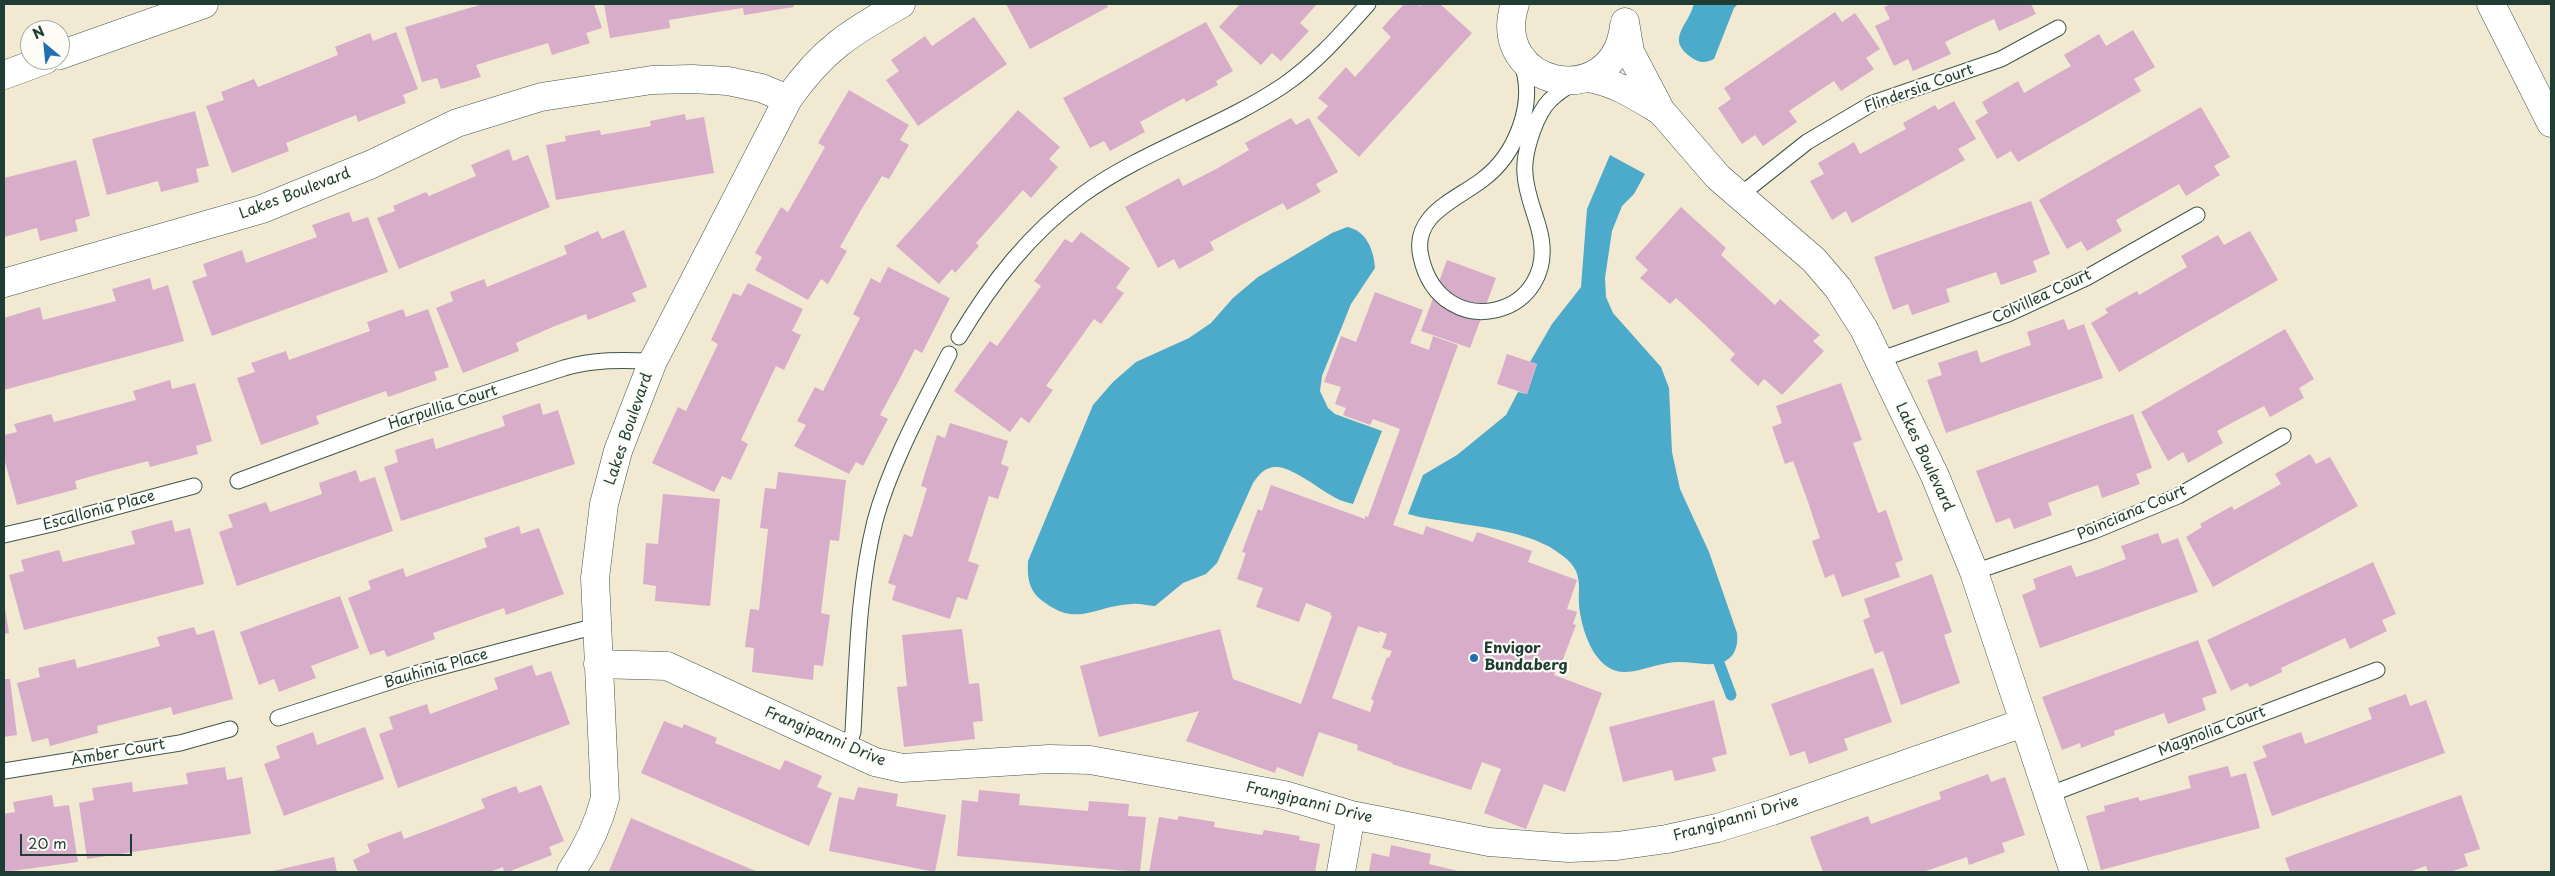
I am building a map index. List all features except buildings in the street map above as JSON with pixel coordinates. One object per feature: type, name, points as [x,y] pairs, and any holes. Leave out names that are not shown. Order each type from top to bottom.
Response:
[{"type":"street","points":[[70,51],[204,4]]},
{"type":"street","name":"Lakes Boulevard","points":[[571,872],[588,846],[599,820],[605,798],[595,578],[604,504],[618,451],[654,361],[788,99],[806,73],[828,50],[849,34],[901,4]]},
{"type":"street","points":[[1501,4],[1513,41],[1526,64],[1542,75],[1560,81],[1584,79],[1606,81],[1625,89],[1661,111]]},
{"type":"street","points":[[1513,41],[1512,16],[1516,4]]},
{"type":"street","points":[[2490,4],[2551,123]]},
{"type":"street","points":[[1584,79],[1604,69],[1616,56],[1623,40],[1622,10]]},
{"type":"street","points":[[1622,10],[1630,52],[1661,111]]},
{"type":"street","points":[[4,75],[20,69]]},
{"type":"street","name":"Lakes Boulevard","points":[[4,283],[262,208],[372,164],[456,123],[541,97],[652,80],[692,79],[753,86],[788,99]]},
{"type":"street","name":"Lakes Boulevard","points":[[1661,111],[1693,151],[1739,196],[1814,260],[1838,288],[1864,328],[1935,476],[1974,572],[2074,872]]},
{"type":"street","name":"Frangipanni Drive","points":[[598,664],[655,664],[667,666],[847,750],[875,762],[902,768],[1049,759],[1090,760],[1284,796],[1351,815],[1489,842],[1570,848],[1618,846],[1675,837],[1772,812],[2023,723]]},
{"type":"street","points":[[1341,872],[1351,815]]},
{"type":"lane","points":[[959,337],[991,288],[1014,258],[1060,212],[1083,194],[1116,174],[1259,100],[1283,85],[1326,51],[1368,4]]},
{"type":"lane","name":"Flindersia Court","points":[[1739,196],[1807,142],[1873,103],[2001,60],[2058,28]]},
{"type":"lane","points":[[1513,41],[1526,73],[1528,90],[1525,112],[1514,140],[1500,162],[1482,180],[1444,204],[1429,220],[1421,236],[1420,256],[1427,276],[1436,291],[1451,305],[1467,311],[1484,312],[1504,308],[1522,298],[1533,286],[1541,269],[1542,247],[1540,231],[1527,189],[1524,172],[1527,152],[1545,106],[1557,93],[1584,79]]},
{"type":"lane","name":"Colvillea Court","points":[[1879,360],[2008,314],[2086,278],[2197,215]]},
{"type":"lane","points":[[847,750],[853,732],[865,568],[876,519],[920,410],[949,354]]},
{"type":"lane","name":"Harpullia Court","points":[[238,481],[406,419],[564,368],[589,361],[614,359],[654,361]]},
{"type":"lane","name":"Poinciana Court","points":[[1974,572],[2094,531],[2178,496],[2283,436]]},
{"type":"lane","name":"Escallonia Place","points":[[4,535],[194,486]]},
{"type":"lane","name":"Bauhinia Place","points":[[278,718],[414,674],[596,626]]},
{"type":"lane","name":"Magnolia Court","points":[[2048,795],[2377,670]]},
{"type":"lane","name":"Amber Court","points":[[4,771],[180,743],[230,729]]},
{"type":"water","points":[[1694,4],[1738,4],[1734,8],[1714,59],[1703,62],[1692,58],[1684,51],[1679,39]]},
{"type":"water","points":[[1610,155],[1645,174],[1634,194],[1622,206],[1612,231],[1605,278],[1606,297],[1613,313],[1661,367],[1669,388],[1672,452],[1680,489],[1709,552],[1737,633],[1737,644],[1733,654],[1730,658],[1720,663],[1674,662],[1629,672],[1614,670],[1597,657],[1586,636],[1580,614],[1578,575],[1571,563],[1564,557],[1548,546],[1524,536],[1408,514],[1423,475],[1457,455],[1506,415],[1518,392],[1527,394],[1537,364],[1530,362],[1552,324],[1581,287],[1587,209]]},
{"type":"water","points":[[1347,227],[1359,232],[1368,242],[1373,254],[1375,268],[1351,304],[1322,376],[1320,391],[1328,408],[1335,414],[1382,431],[1353,504],[1336,498],[1292,471],[1278,467],[1266,469],[1253,483],[1217,563],[1206,574],[1183,583],[1155,606],[1119,605],[1077,614],[1056,610],[1039,598],[1030,584],[1028,561],[1093,405],[1113,382],[1136,362],[1189,338],[1211,323],[1233,298],[1258,277],[1332,233]]},
{"type":"waterway","points":[[1719,663],[1731,695]]},
{"type":"place","name":"Envigor Bundaberg","points":[[1474,658]]}]
